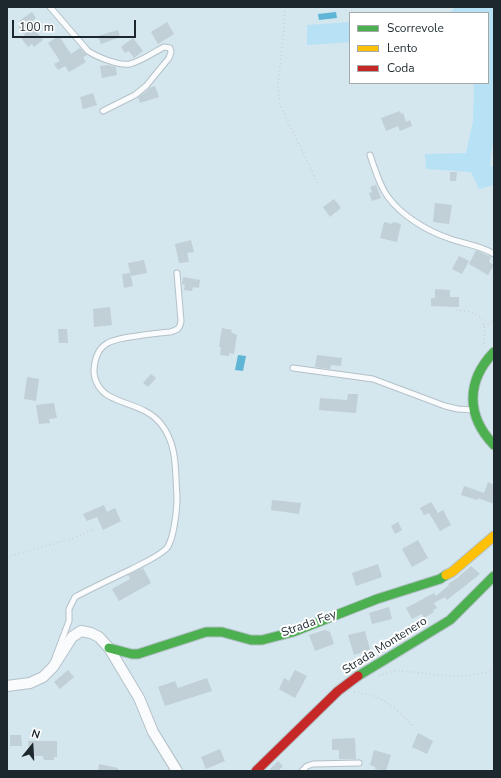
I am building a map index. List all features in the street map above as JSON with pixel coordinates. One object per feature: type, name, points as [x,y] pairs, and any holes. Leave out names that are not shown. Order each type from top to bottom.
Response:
[{"type":"main road","points":[[494,352],[482,365],[476,378],[473,397],[473,410],[477,423],[494,445]]},
{"type":"main road","name":"Strada Fey","points":[[109,648],[132,654],[138,654],[206,632],[222,632],[251,640],[262,640],[293,632],[363,604],[440,579],[452,572],[494,536]]},
{"type":"main road","name":"Strada Montenero","points":[[256,771],[338,690],[362,673],[450,620],[494,576]]},
{"type":"street","name":"Strada Fey","points":[[7,686],[36,681],[53,667],[72,637],[81,631],[91,633],[99,637],[109,648],[139,698],[153,732],[177,771]]},
{"type":"lane","points":[[50,7],[88,51],[95,56],[128,64],[140,60],[164,47],[170,48],[171,52],[169,58],[146,86],[135,95],[103,111]]},
{"type":"lane","points":[[370,155],[388,197],[412,220],[447,238],[476,246],[494,254]]},
{"type":"lane","points":[[53,667],[56,652],[69,621],[69,609],[75,597],[153,558],[167,548],[170,541],[177,510],[174,450],[170,437],[161,424],[148,412],[109,396],[97,383],[94,376],[96,358],[99,350],[111,340],[170,332],[177,330],[180,327],[181,321],[176,272]]},
{"type":"lane","points":[[293,368],[373,379],[445,406],[473,410]]},
{"type":"lane","points":[[302,771],[307,766],[313,764],[359,764]]},
{"type":"path","points":[[285,7],[278,88],[280,105],[319,186]]},
{"type":"path","points":[[456,310],[470,311],[482,319],[485,335],[483,350]]},
{"type":"path","points":[[484,326],[494,321]]},
{"type":"path","points":[[7,557],[74,538],[92,530]]},
{"type":"path","points":[[376,677],[393,671],[450,676],[466,676],[494,671]]},
{"type":"path","points":[[338,690],[363,693],[384,700],[415,727]]},
{"type":"shaded area","points":[[455,7],[494,7],[494,133],[490,166],[494,166],[494,185],[479,189],[471,172],[426,169],[425,154],[466,153],[473,121],[474,84],[489,84],[489,12],[451,12]]},
{"type":"shaded area","points":[[349,22],[349,42],[307,45],[307,25]]},
{"type":"water","points":[[336,12],[337,18],[319,20],[318,14]]},
{"type":"water","points":[[238,355],[246,356],[243,371],[235,370]]},
{"type":"building","points":[[32,12],[36,18],[30,23],[43,40],[34,47],[32,44],[28,47],[21,38],[25,35],[18,27],[22,25],[19,21]]},
{"type":"building","points":[[167,22],[174,34],[158,44],[151,32]]},
{"type":"building","points":[[118,30],[120,37],[101,44],[98,36]]},
{"type":"building","points":[[59,36],[71,54],[80,48],[87,55],[83,57],[86,62],[69,72],[65,66],[58,70],[54,64],[60,61],[48,43]]},
{"type":"building","points":[[133,38],[143,51],[134,58],[129,51],[125,53],[121,47]]},
{"type":"building","points":[[108,65],[116,67],[117,75],[102,78],[100,66]]},
{"type":"building","points":[[155,86],[159,97],[140,103],[138,97],[149,88]]},
{"type":"building","points":[[93,93],[97,105],[83,109],[80,97]]},
{"type":"building","points":[[400,111],[401,114],[403,113],[406,122],[410,120],[412,126],[400,131],[398,126],[386,131],[381,118]]},
{"type":"building","points":[[450,172],[457,172],[456,181],[450,181]]},
{"type":"building","points":[[376,185],[381,198],[372,201],[369,193],[372,192],[370,187]]},
{"type":"building","points":[[334,199],[341,208],[330,217],[323,207]]},
{"type":"building","points":[[435,203],[452,205],[449,224],[433,222]]},
{"type":"building","points":[[384,222],[401,224],[397,242],[380,238]]},
{"type":"building","points":[[191,240],[194,252],[187,253],[189,262],[179,263],[175,244]]},
{"type":"building","points":[[476,250],[491,257],[489,262],[494,265],[488,275],[469,264]]},
{"type":"building","points":[[459,256],[469,261],[462,274],[452,269]]},
{"type":"building","points":[[144,260],[147,273],[131,276],[128,263]]},
{"type":"building","points":[[130,273],[133,286],[124,288],[122,274]]},
{"type":"building","points":[[183,277],[200,280],[199,288],[193,287],[192,291],[184,290],[185,285],[182,284]]},
{"type":"building","points":[[435,289],[450,290],[450,297],[459,297],[459,307],[431,306],[431,298],[435,298]]},
{"type":"building","points":[[110,307],[112,325],[94,327],[93,309]]},
{"type":"building","points":[[222,328],[232,330],[231,332],[237,335],[234,354],[229,353],[229,356],[220,355],[221,347],[219,347]]},
{"type":"building","points":[[58,329],[67,329],[68,343],[59,343]]},
{"type":"building","points":[[317,355],[342,358],[341,366],[331,365],[330,369],[315,367]]},
{"type":"building","points":[[151,374],[156,378],[148,387],[143,383]]},
{"type":"building","points":[[27,377],[39,379],[36,401],[24,399]]},
{"type":"building","points":[[348,394],[358,394],[356,413],[319,410],[320,398],[347,400]]},
{"type":"building","points":[[54,403],[57,418],[49,419],[50,423],[39,424],[36,405]]},
{"type":"building","points":[[488,482],[494,485],[494,504],[478,498],[477,500],[461,495],[464,486],[484,493]]},
{"type":"building","points":[[272,500],[301,503],[299,514],[271,510]]},
{"type":"building","points":[[431,502],[438,513],[443,510],[451,525],[440,531],[429,513],[424,515],[420,508]]},
{"type":"building","points":[[104,505],[107,512],[115,508],[121,521],[103,530],[97,517],[87,521],[83,514]]},
{"type":"building","points":[[398,522],[402,530],[395,534],[391,526]]},
{"type":"building","points":[[418,540],[428,558],[412,567],[402,549]]},
{"type":"building","points":[[378,564],[382,577],[356,586],[352,573]]},
{"type":"building","points":[[471,566],[480,574],[447,600],[445,597],[434,603],[437,608],[433,610],[434,612],[424,618],[422,614],[412,619],[406,608],[434,593],[436,596],[449,585],[448,584]]},
{"type":"building","points":[[143,568],[151,583],[119,601],[112,589],[130,579],[128,575]]},
{"type":"building","points":[[389,607],[392,619],[372,624],[369,613]]},
{"type":"building","points":[[325,630],[330,632],[334,644],[315,651],[309,635]]},
{"type":"building","points":[[365,631],[370,650],[354,655],[348,635]]},
{"type":"building","points":[[68,670],[74,677],[60,689],[54,682]]},
{"type":"building","points":[[295,670],[307,676],[295,698],[279,689],[284,678],[289,681]]},
{"type":"building","points":[[207,678],[212,691],[165,706],[158,687],[175,681],[178,688]]},
{"type":"building","points":[[418,733],[433,741],[427,754],[412,747]]},
{"type":"building","points":[[10,735],[21,735],[22,746],[10,746]]},
{"type":"building","points":[[355,738],[356,759],[339,759],[339,750],[332,750],[332,739]]},
{"type":"building","points":[[28,741],[57,741],[57,757],[54,757],[54,760],[44,760],[43,756],[29,756]]},
{"type":"building","points":[[220,749],[225,761],[206,769],[201,757]]},
{"type":"building","points":[[374,750],[391,755],[386,771],[375,769],[375,767],[370,765]]},
{"type":"building","points":[[278,761],[283,766],[278,771],[268,771]]},
{"type":"building","points":[[99,764],[118,768],[118,771],[98,771]]},
{"type":"traffic: fast","points":[[494,352],[478,375],[474,387],[473,398],[474,410],[478,422],[494,445]]},
{"type":"traffic: fast","points":[[109,648],[132,654],[138,654],[206,632],[222,632],[251,640],[262,640],[293,632],[377,599],[440,579],[446,575]]},
{"type":"traffic: fast","points":[[358,676],[450,620],[494,576]]},
{"type":"traffic: slow","points":[[446,575],[452,572],[494,536]]},
{"type":"traffic: jam","points":[[256,771],[338,691],[358,676]]}]
